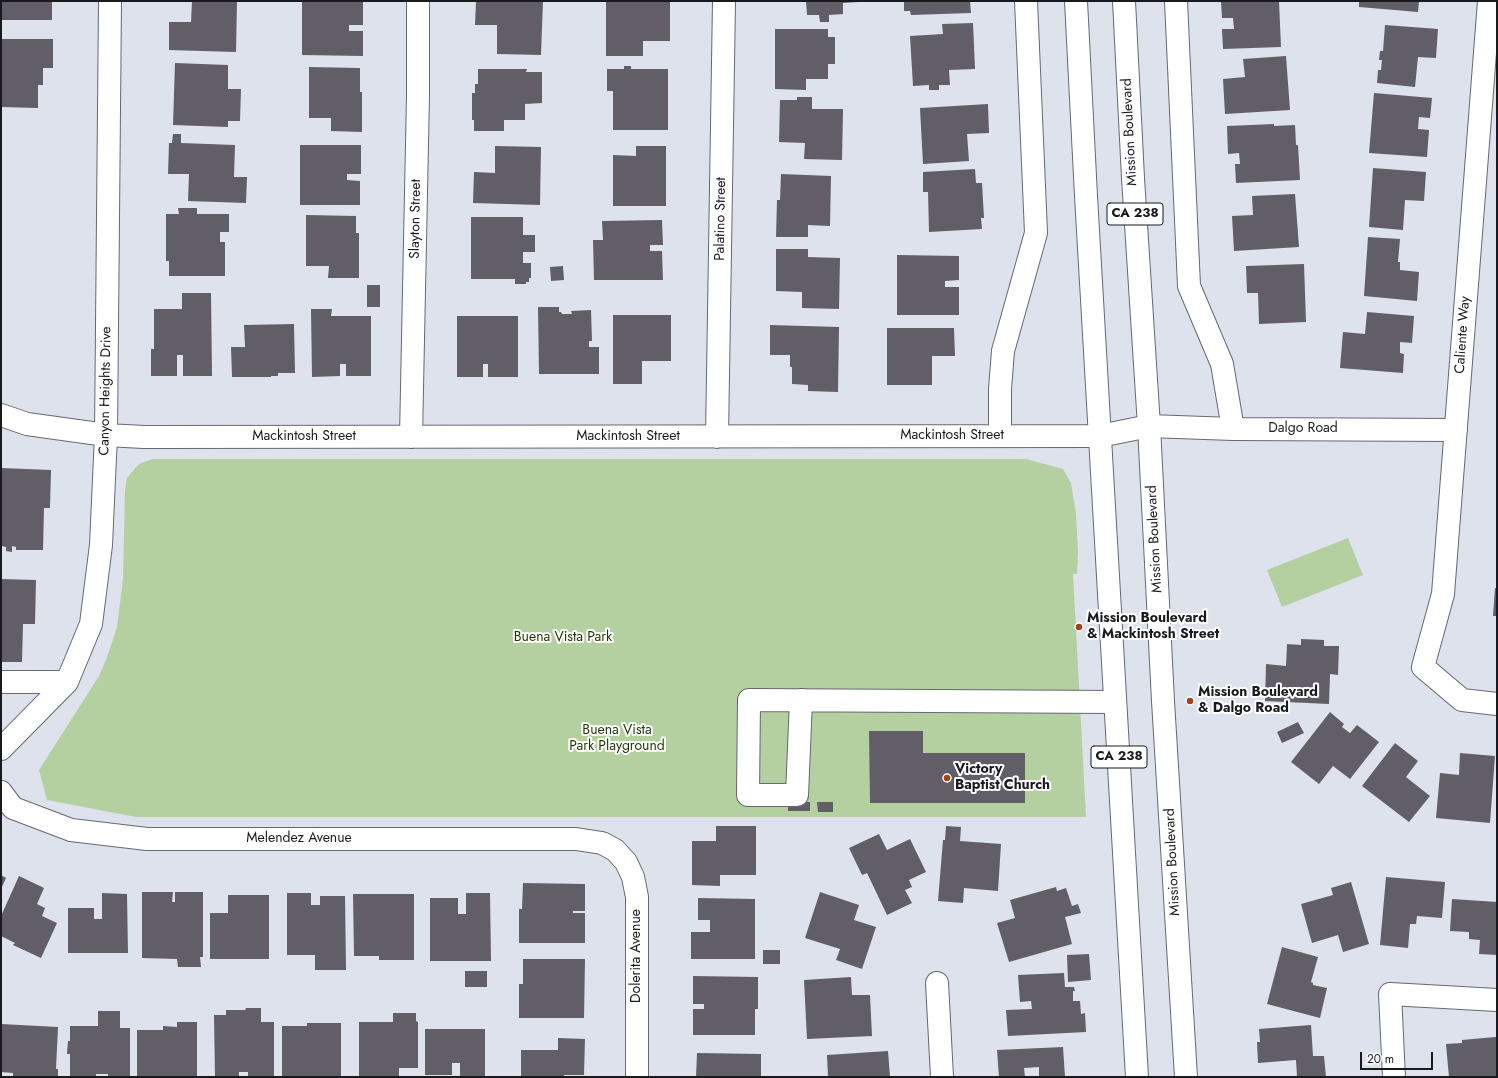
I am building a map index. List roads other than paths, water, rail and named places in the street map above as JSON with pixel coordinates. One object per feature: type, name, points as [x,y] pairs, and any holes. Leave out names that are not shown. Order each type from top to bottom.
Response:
[{"type":"street","name":"Canyon Heights Drive","points":[[1,749],[66,682],[91,624],[101,545],[106,434],[110,1]]},
{"type":"street","name":"Slayton Street","points":[[411,437],[418,95],[418,1]]},
{"type":"street","name":"Palatino Street","points":[[717,437],[724,1]]},
{"type":"street","points":[[1000,436],[1000,388],[1003,351],[1036,233],[1026,1]]},
{"type":"street","name":"CA 238","points":[[1076,1],[1137,1077]]},
{"type":"street","name":"Mission Boulevard","points":[[1124,1],[1186,1077]]},
{"type":"street","points":[[1176,1],[1189,286],[1222,364],[1233,429]]},
{"type":"street","name":"Caliente Way","points":[[1489,1],[1443,594],[1422,667],[1462,700],[1497,704]]},
{"type":"street","name":"Mackintosh Street","points":[[1,415],[27,424],[106,434],[144,436],[1100,436],[1149,426]]},
{"type":"street","name":"Dalgo Road","points":[[1149,426],[1233,429],[1456,430]]},
{"type":"street","points":[[1,682],[66,682]]},
{"type":"street","points":[[800,700],[797,795],[748,795],[749,700],[800,700],[1115,702]]},
{"type":"street","name":"Melendez Avenue","points":[[1,792],[13,808],[70,830],[147,839],[576,839],[592,841],[608,846]]},
{"type":"street","name":"Dolerita Avenue","points":[[608,846],[615,850],[626,862],[633,877],[637,897],[637,1077]]},
{"type":"street","points":[[937,983],[942,1077]]},
{"type":"street","points":[[1394,1077],[1390,994],[1497,1000]]},
{"type":"place","name":"Mission Boulevard & Mackintosh Street","points":[[1079,627]]},
{"type":"place","name":"Mission Boulevard & Dalgo Road","points":[[1190,701]]},
{"type":"place","name":"Victory Baptist Church","points":[[947,778]]},
{"type":"park label","name":"Buena Vista Park","points":[[563,638]]},
{"type":"park label","name":"Buena Vista Park Playground","points":[[617,740]]}]
